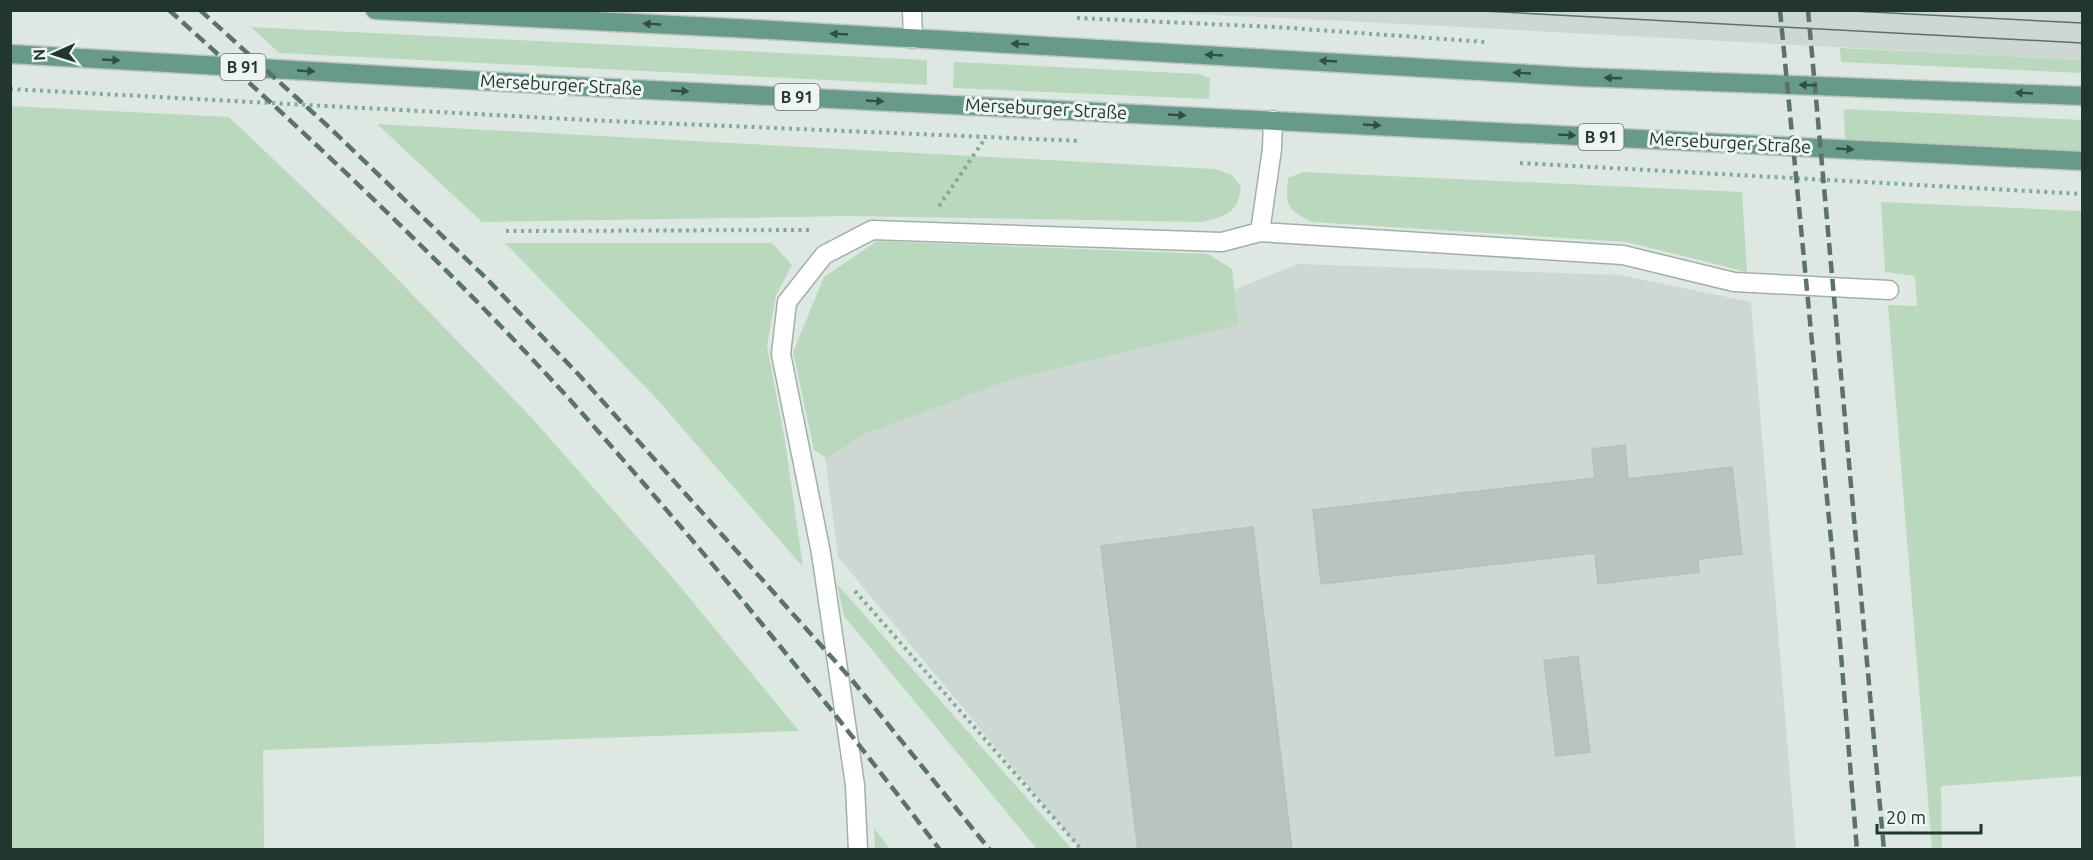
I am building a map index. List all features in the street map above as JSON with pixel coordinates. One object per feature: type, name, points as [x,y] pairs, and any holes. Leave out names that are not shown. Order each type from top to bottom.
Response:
[{"type":"main road","points":[[375,10],[1581,77],[2082,96]]},
{"type":"main road","name":"Merseburger Straße","points":[[10,54],[590,87],[2082,161]]},
{"type":"lane","points":[[912,10],[913,39]]},
{"type":"lane","points":[[1260,232],[1272,149],[1273,120]]},
{"type":"lane","points":[[858,849],[855,784],[825,576],[781,354],[787,302],[824,255],[872,230],[1222,242],[1260,232],[1623,255],[1734,282],[1889,290]]},
{"type":"path","points":[[1077,18],[1275,27]]},
{"type":"path","points":[[10,89],[587,120],[1082,141]]},
{"type":"path","points":[[921,231],[986,137]]},
{"type":"path","points":[[1510,162],[2082,194]]},
{"type":"path","points":[[506,231],[813,230]]},
{"type":"path","points":[[853,588],[1082,849]]},
{"type":"shaded area","points":[[1126,11],[2082,11],[2082,60],[1327,20]]},
{"type":"shaded area","points":[[1298,264],[1620,275],[1751,302],[1796,849],[1080,849],[838,557],[823,442],[1209,300]]},
{"type":"green space","points":[[251,27],[927,60],[927,85],[279,53]]},
{"type":"green space","points":[[1840,48],[2082,60],[2082,73],[1841,62]]},
{"type":"green space","points":[[954,62],[1200,74],[1210,78],[1209,99],[953,88]]},
{"type":"green space","points":[[10,106],[229,117],[375,256],[530,416],[673,578],[799,731],[263,750],[264,849],[11,849]]},
{"type":"green space","points":[[1844,109],[2082,120],[2082,151],[1845,141]]},
{"type":"green space","points":[[377,124],[1215,169],[1232,175],[1241,187],[1237,203],[1230,212],[1203,222],[848,216],[482,222]]},
{"type":"green space","points":[[1303,172],[1742,192],[1747,272],[1627,242],[1312,222],[1297,214],[1288,201],[1288,178]]},
{"type":"green space","points":[[1881,202],[2082,211],[2082,776],[1941,786],[1942,849],[1932,849],[1888,305],[1917,306],[1915,276],[1885,272]]},
{"type":"green space","points":[[877,241],[1208,254],[1232,269],[1238,325],[1012,379],[864,434],[827,458],[814,450],[793,352],[824,277]]},
{"type":"green space","points":[[505,243],[772,243],[792,265],[776,295],[767,346],[785,441],[803,567],[656,398]]},
{"type":"green space","points":[[837,584],[1072,849],[1037,849],[844,616]]},
{"type":"green space","points":[[874,828],[890,849],[875,849]]},
{"type":"building","points":[[1625,445],[1628,479],[1732,467],[1742,554],[1698,559],[1699,572],[1598,584],[1595,553],[1321,584],[1313,510],[1595,478],[1592,449]]},
{"type":"building","points":[[1253,527],[1292,850],[1138,850],[1101,546]]},
{"type":"building","points":[[1578,656],[1590,752],[1556,756],[1544,661]]},
{"type":"tram line","points":[[1463,10],[2082,43]]},
{"type":"tram line","points":[[1833,10],[2082,23]]},
{"type":"railway","points":[[169,10],[426,250],[572,402],[760,622],[940,850]]},
{"type":"railway","points":[[200,10],[331,129],[485,277],[580,376],[852,680],[990,850]]},
{"type":"railway","points":[[1780,10],[1835,581],[1857,850]]},
{"type":"railway","points":[[1808,10],[1884,850]]}]
